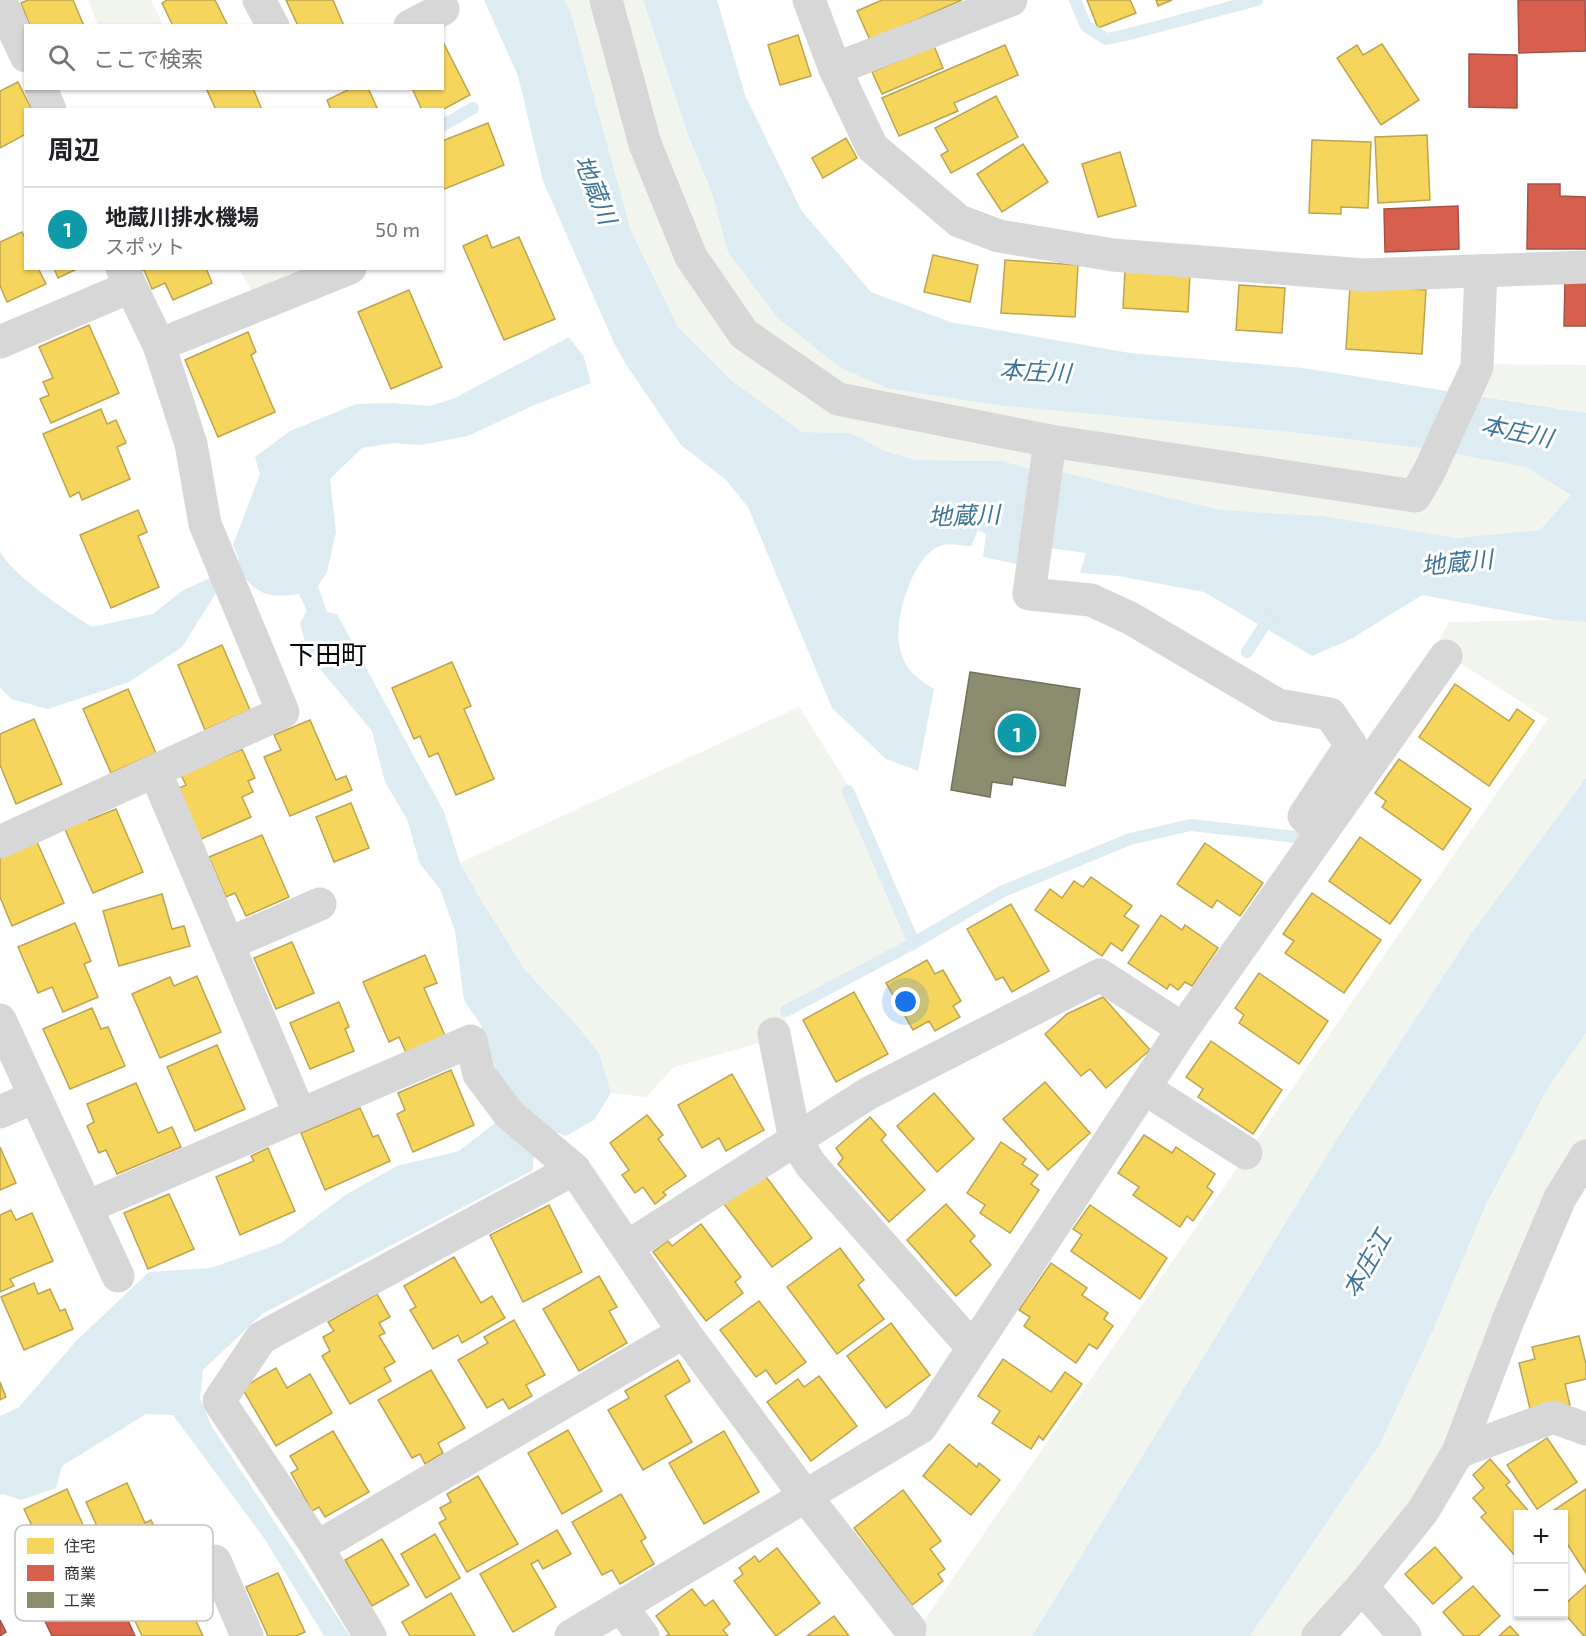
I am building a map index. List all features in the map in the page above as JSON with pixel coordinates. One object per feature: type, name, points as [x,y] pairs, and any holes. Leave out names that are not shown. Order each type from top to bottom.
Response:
[{"type":"street","points":[[0,0],[24,52]]},
{"type":"street","points":[[259,0],[272,24]]},
{"type":"street","points":[[606,0],[645,144],[691,257],[744,334],[838,399],[1050,441],[1415,496],[1429,472],[1478,367],[1481,271]]},
{"type":"street","points":[[808,0],[836,69],[872,147],[960,221],[999,236],[1113,255],[1364,275],[1586,267]]},
{"type":"street","points":[[836,69],[1011,0]]},
{"type":"street","points":[[414,24],[443,9]]},
{"type":"street","points":[[42,90],[49,108]]},
{"type":"street","points":[[159,345],[345,270]]},
{"type":"street","points":[[0,342],[126,278],[159,345],[191,444],[205,524],[283,712],[0,842]]},
{"type":"street","points":[[1050,441],[1029,594],[1091,600],[1130,618],[1278,705],[1330,714],[1351,745],[1304,816],[1321,834]]},
{"type":"street","points":[[571,1636],[921,1427],[1183,1029],[1446,656]]},
{"type":"street","points":[[155,771],[300,1115]]},
{"type":"street","points":[[228,944],[320,904]]},
{"type":"street","points":[[627,1247],[869,1093],[1100,975],[1183,1029]]},
{"type":"street","points":[[0,1020],[117,1276]]},
{"type":"street","points":[[774,1034],[795,1140],[811,1165],[973,1348]]},
{"type":"street","points":[[87,1208],[471,1041],[479,1074],[509,1114],[563,1160],[627,1247],[684,1332],[806,1497],[910,1629]]},
{"type":"street","points":[[1144,1088],[1246,1153]]},
{"type":"street","points":[[0,1112],[34,1097]]},
{"type":"street","points":[[1318,1636],[1362,1587],[1423,1511],[1458,1452],[1509,1318],[1560,1198],[1586,1156]]},
{"type":"street","points":[[370,1636],[317,1547],[219,1401],[261,1338],[563,1160]]},
{"type":"street","points":[[317,1547],[684,1332]]},
{"type":"street","points":[[1458,1452],[1553,1417],[1586,1430]]},
{"type":"street","points":[[215,1561],[248,1636]]},
{"type":"street","points":[[1362,1587],[1405,1636]]},
{"type":"street","points":[[621,1607],[643,1636]]},
{"type":"shaded area","points":[[88,0],[151,0],[163,24],[98,24]]},
{"type":"shaded area","points":[[565,0],[643,0],[688,135],[712,193],[890,389],[1004,406],[1299,433],[1427,449],[1526,467],[1572,494],[1540,530],[1457,538],[1324,516],[1221,510],[1066,473],[1030,469],[1002,461],[915,460],[885,451],[851,433],[802,432],[731,380],[678,327],[631,231],[572,17]]},
{"type":"shaded area","points":[[240,270],[310,270],[256,298]]},
{"type":"shaded area","points":[[1468,364],[1586,365],[1586,413],[1446,390]]},
{"type":"shaded area","points":[[1555,620],[1586,622],[1586,778],[1471,934],[1340,1134],[1032,1636],[913,1636],[1548,719],[1435,647],[1449,622]]},
{"type":"shaded area","points":[[799,707],[853,793],[916,936],[783,1010],[790,1034],[674,1067],[646,1097],[611,1093],[599,1053],[573,1021],[525,970],[460,863]]},
{"type":"shaded area","points":[[1586,1033],[1586,1172],[1563,1208],[1457,1488],[1332,1636],[1250,1636],[1380,1444],[1433,1330],[1487,1204],[1548,1088]]},
{"type":"water","points":[[484,0],[565,0],[572,17],[631,231],[678,327],[731,380],[802,432],[851,433],[885,451],[915,460],[1002,461],[1030,469],[1066,473],[1221,510],[1323,516],[1457,538],[1540,530],[1571,495],[1526,467],[1427,449],[1299,433],[1004,406],[890,389],[841,368],[778,318],[728,252],[712,193],[688,135],[643,0],[717,0],[745,95],[801,210],[871,292],[950,322],[1130,353],[1303,368],[1586,413],[1586,622],[1555,620],[1422,595],[1351,639],[1312,656],[1204,592],[1118,576],[1080,573],[1086,553],[1019,544],[1017,564],[983,557],[986,534],[978,530],[971,546],[946,544],[932,550],[922,560],[907,589],[899,622],[900,649],[912,673],[934,689],[918,771],[886,759],[832,708],[748,507],[725,479],[681,445],[614,343],[543,181],[518,76]]},
{"type":"water","points":[[569,337],[584,357],[591,383],[532,406],[468,436],[420,445],[393,443],[362,448],[330,479],[336,532],[327,572],[318,586],[327,612],[337,614],[444,812],[460,863],[478,895],[525,970],[573,1021],[599,1053],[611,1093],[594,1120],[566,1136],[552,1131],[534,1147],[533,1170],[262,1314],[203,1370],[200,1399],[212,1427],[350,1636],[324,1636],[264,1538],[173,1415],[146,1414],[62,1466],[56,1488],[21,1500],[0,1495],[0,1416],[18,1408],[77,1340],[149,1272],[211,1268],[281,1243],[347,1194],[397,1166],[459,1151],[495,1123],[503,1090],[481,1025],[464,1000],[455,931],[440,889],[420,864],[407,819],[385,782],[372,731],[309,656],[300,623],[307,611],[299,594],[282,596],[268,594],[256,589],[244,577],[216,593],[182,647],[129,682],[48,709],[11,699],[0,687],[0,552],[8,563],[30,583],[55,603],[92,627],[153,614],[182,591],[210,578],[239,559],[233,545],[260,474],[255,457],[290,431],[356,404],[392,403],[430,406],[455,398]]},
{"type":"water","name":"本庄江","points":[[1586,778],[1586,1033],[1548,1088],[1487,1203],[1433,1330],[1380,1444],[1250,1636],[1032,1636],[1340,1134],[1471,934]]},
{"type":"building: 住宅","points":[[28,0],[73,0],[83,24],[29,24],[21,3]]},
{"type":"building: 住宅","points":[[167,0],[215,0],[227,24],[172,24],[162,3]]},
{"type":"building: 住宅","points":[[286,0],[333,0],[343,24],[297,24]]},
{"type":"building: 住宅","points":[[882,0],[962,0],[870,40],[857,11]]},
{"type":"building: 住宅","points":[[1087,0],[1130,0],[1136,13],[1098,28]]},
{"type":"building: 住宅","points":[[1156,0],[1172,0],[1158,6]]},
{"type":"building: 住宅","points":[[798,35],[811,76],[780,85],[768,45]]},
{"type":"building: 住宅","points":[[444,44],[470,95],[444,109],[421,108],[413,90],[444,90]]},
{"type":"building: 住宅","points":[[1382,44],[1419,100],[1381,125],[1337,58],[1357,45],[1363,55]]},
{"type":"building: 住宅","points":[[1005,45],[1018,75],[954,103],[958,111],[899,136],[882,98]]},
{"type":"building: 住宅","points":[[934,46],[943,68],[882,94],[872,72]]},
{"type":"building: 住宅","points":[[18,82],[31,108],[24,108],[24,135],[0,148],[0,91]]},
{"type":"building: 住宅","points":[[207,90],[254,90],[261,108],[215,108]]},
{"type":"building: 住宅","points":[[348,90],[369,90],[377,108],[330,108],[327,100]]},
{"type":"building: 住宅","points":[[996,96],[1018,137],[951,173],[941,155],[948,151],[935,128]]},
{"type":"building: 住宅","points":[[488,123],[504,165],[444,189],[444,140]]},
{"type":"building: 住宅","points":[[1427,135],[1430,200],[1378,203],[1375,137]]},
{"type":"building: 住宅","points":[[846,138],[857,158],[823,178],[812,158]]},
{"type":"building: 住宅","points":[[1312,140],[1371,142],[1368,208],[1341,207],[1341,214],[1309,213]]},
{"type":"building: 住宅","points":[[1023,144],[1048,182],[1002,212],[977,174]]},
{"type":"building: 住宅","points":[[1120,152],[1136,206],[1098,217],[1082,164]]},
{"type":"building: 住宅","points":[[22,232],[24,270],[39,270],[46,284],[7,302],[0,286],[0,242]]},
{"type":"building: 住宅","points":[[487,235],[492,248],[519,237],[555,319],[504,340],[463,246]]},
{"type":"building: 住宅","points":[[933,255],[978,265],[970,302],[924,292]]},
{"type":"building: 住宅","points":[[1005,260],[1078,265],[1075,317],[1001,313]]},
{"type":"building: 住宅","points":[[55,270],[75,270],[58,278]]},
{"type":"building: 住宅","points":[[144,270],[207,270],[212,283],[173,300],[165,283],[152,289]]},
{"type":"building: 住宅","points":[[1125,270],[1190,274],[1188,312],[1123,308]]},
{"type":"building: 住宅","points":[[1239,285],[1285,288],[1282,333],[1236,330]]},
{"type":"building: 住宅","points":[[1350,285],[1426,290],[1422,354],[1346,349]]},
{"type":"building: 住宅","points":[[409,290],[442,367],[391,389],[358,312]]},
{"type":"building: 住宅","points":[[89,325],[119,393],[51,423],[40,399],[49,395],[43,382],[53,378],[39,347]]},
{"type":"building: 住宅","points":[[248,332],[256,352],[251,355],[275,412],[218,437],[185,360]]},
{"type":"building: 住宅","points":[[101,409],[107,424],[116,420],[126,443],[117,447],[130,479],[82,500],[79,492],[70,497],[43,434]]},
{"type":"building: 住宅","points":[[138,510],[147,532],[138,536],[159,587],[111,608],[80,535]]},
{"type":"building: 住宅","points":[[222,645],[250,710],[205,730],[178,665]]},
{"type":"building: 住宅","points":[[452,662],[471,706],[464,709],[494,779],[456,795],[438,753],[429,757],[420,736],[414,739],[392,688]]},
{"type":"building: 住宅","points":[[1455,684],[1509,721],[1517,709],[1534,721],[1489,786],[1419,737]]},
{"type":"building: 住宅","points":[[128,689],[156,753],[111,773],[83,709]]},
{"type":"building: 住宅","points":[[34,719],[62,784],[16,804],[0,765],[0,734]]},
{"type":"building: 住宅","points":[[310,720],[336,780],[346,776],[352,790],[290,816],[264,757],[281,750],[274,735]]},
{"type":"building: 住宅","points":[[242,749],[255,778],[248,781],[253,792],[242,797],[251,817],[199,840],[177,789],[186,785],[181,775]]},
{"type":"building: 住宅","points":[[1399,759],[1471,809],[1443,850],[1382,807],[1386,801],[1375,793]]},
{"type":"building: 住宅","points":[[351,803],[369,848],[334,862],[316,817]]},
{"type":"building: 住宅","points":[[116,809],[143,872],[93,893],[63,825],[87,815],[89,820]]},
{"type":"building: 住宅","points":[[262,835],[289,897],[246,916],[235,893],[226,897],[209,857]]},
{"type":"building: 住宅","points":[[1360,837],[1421,880],[1390,924],[1329,881]]},
{"type":"building: 住宅","points":[[37,842],[64,903],[12,926],[0,897],[0,858]]},
{"type":"building: 住宅","points":[[1205,843],[1263,883],[1240,916],[1217,900],[1212,908],[1177,884]]},
{"type":"building: 住宅","points":[[1091,877],[1132,906],[1124,916],[1139,926],[1122,951],[1111,943],[1102,956],[1035,910],[1050,889],[1062,898],[1074,881],[1083,887]]},
{"type":"building: 住宅","points":[[1312,893],[1381,940],[1344,993],[1285,953],[1294,941],[1283,934]]},
{"type":"building: 住宅","points":[[162,894],[172,929],[184,926],[190,946],[119,966],[103,911]]},
{"type":"building: 住宅","points":[[1011,904],[1049,971],[1012,992],[1003,977],[996,980],[967,929]]},
{"type":"building: 住宅","points":[[1161,915],[1182,930],[1185,925],[1218,948],[1192,986],[1185,982],[1178,990],[1170,984],[1167,989],[1128,963]]},
{"type":"building: 住宅","points":[[75,923],[91,961],[84,964],[98,997],[63,1012],[52,987],[38,993],[18,947]]},
{"type":"building: 住宅","points":[[292,942],[314,993],[276,1009],[254,958]]},
{"type":"building: 住宅","points":[[425,955],[437,983],[424,988],[447,1040],[408,1057],[399,1037],[389,1042],[363,982]]},
{"type":"building: 住宅","points":[[927,960],[935,974],[943,970],[961,1001],[953,1006],[960,1017],[935,1031],[929,1021],[913,1030],[886,983]]},
{"type":"building: 住宅","points":[[1259,973],[1328,1021],[1299,1064],[1239,1023],[1244,1015],[1235,1008]]},
{"type":"building: 住宅","points":[[197,976],[221,1032],[160,1058],[132,994],[170,977],[174,986]]},
{"type":"building: 住宅","points":[[854,992],[888,1054],[836,1082],[803,1020]]},
{"type":"building: 住宅","points":[[1103,997],[1150,1050],[1106,1088],[1090,1069],[1081,1076],[1045,1034],[1067,1014]]},
{"type":"building: 住宅","points":[[339,1002],[349,1027],[345,1029],[354,1051],[310,1069],[290,1023]]},
{"type":"building: 住宅","points":[[92,1008],[101,1029],[108,1027],[125,1066],[70,1089],[43,1029]]},
{"type":"building: 住宅","points":[[1211,1041],[1282,1090],[1253,1134],[1198,1097],[1203,1089],[1186,1077]]},
{"type":"building: 住宅","points":[[217,1045],[245,1109],[195,1131],[167,1067]]},
{"type":"building: 住宅","points":[[451,1070],[474,1125],[413,1152],[397,1114],[405,1110],[398,1093]]},
{"type":"building: 住宅","points":[[732,1074],[764,1130],[726,1151],[719,1138],[702,1148],[678,1105]]},
{"type":"building: 住宅","points":[[1045,1082],[1090,1133],[1048,1170],[1003,1119]]},
{"type":"building: 住宅","points":[[136,1083],[158,1133],[172,1127],[181,1147],[117,1174],[106,1150],[99,1153],[87,1126],[94,1122],[87,1104]]},
{"type":"building: 住宅","points":[[934,1093],[974,1139],[937,1172],[897,1126]]},
{"type":"building: 住宅","points":[[360,1108],[373,1137],[378,1135],[390,1161],[325,1190],[301,1133]]},
{"type":"building: 住宅","points":[[647,1115],[663,1135],[658,1139],[686,1176],[663,1192],[666,1195],[655,1204],[643,1187],[635,1193],[622,1175],[629,1170],[610,1143]]},
{"type":"building: 住宅","points":[[870,1117],[886,1135],[881,1140],[925,1190],[889,1222],[838,1164],[843,1158],[836,1148]]},
{"type":"building: 住宅","points":[[1144,1135],[1172,1153],[1176,1147],[1215,1174],[1207,1187],[1213,1192],[1193,1221],[1187,1216],[1180,1227],[1133,1195],[1139,1187],[1118,1173]]},
{"type":"building: 住宅","points":[[1001,1142],[1026,1159],[1022,1164],[1038,1175],[1031,1184],[1039,1190],[1010,1233],[980,1213],[985,1205],[967,1193]]},
{"type":"building: 住宅","points":[[0,1147],[16,1183],[0,1190]]},
{"type":"building: 住宅","points":[[268,1148],[295,1211],[240,1235],[216,1177],[254,1161],[251,1156]]},
{"type":"building: 住宅","points":[[764,1174],[812,1238],[772,1267],[724,1204]]},
{"type":"building: 住宅","points":[[169,1194],[194,1249],[148,1269],[124,1213]]},
{"type":"building: 住宅","points":[[946,1204],[975,1236],[970,1241],[991,1265],[956,1296],[907,1240]]},
{"type":"building: 住宅","points":[[549,1205],[582,1272],[523,1302],[490,1235]]},
{"type":"building: 住宅","points":[[1090,1205],[1167,1258],[1140,1299],[1071,1251],[1082,1235],[1073,1229]]},
{"type":"building: 住宅","points":[[11,1210],[16,1220],[32,1213],[53,1261],[10,1279],[14,1286],[0,1292],[0,1215]]},
{"type":"building: 住宅","points":[[701,1224],[741,1277],[735,1282],[743,1293],[706,1321],[653,1252],[668,1241],[672,1246]]},
{"type":"building: 住宅","points":[[840,1248],[864,1280],[858,1285],[884,1319],[837,1354],[787,1287]]},
{"type":"building: 住宅","points":[[454,1257],[481,1303],[492,1296],[505,1318],[462,1343],[458,1335],[433,1349],[410,1310],[416,1307],[404,1286]]},
{"type":"building: 住宅","points":[[1051,1263],[1087,1288],[1082,1295],[1108,1313],[1104,1319],[1113,1326],[1097,1349],[1089,1344],[1076,1363],[1024,1326],[1030,1317],[1019,1310]]},
{"type":"building: 住宅","points":[[599,1276],[617,1307],[609,1311],[627,1343],[579,1371],[543,1309]]},
{"type":"building: 住宅","points":[[34,1283],[38,1294],[50,1289],[60,1311],[65,1309],[73,1329],[24,1350],[1,1297]]},
{"type":"building: 住宅","points":[[377,1294],[390,1317],[379,1323],[385,1333],[379,1336],[395,1362],[384,1368],[391,1381],[350,1404],[322,1356],[330,1351],[323,1337],[334,1331],[328,1322]]},
{"type":"building: 住宅","points":[[759,1301],[806,1362],[776,1384],[766,1370],[756,1377],[720,1330]]},
{"type":"building: 住宅","points":[[514,1320],[545,1375],[526,1385],[532,1396],[509,1409],[503,1399],[487,1408],[458,1360],[488,1343],[484,1337]]},
{"type":"building: 住宅","points":[[891,1323],[930,1375],[886,1408],[847,1356]]},
{"type":"building: 住宅","points":[[1579,1336],[1586,1364],[1586,1379],[1565,1384],[1570,1405],[1531,1413],[1519,1363],[1535,1359],[1532,1347]]},
{"type":"building: 住宅","points":[[1003,1359],[1051,1392],[1065,1372],[1082,1384],[1043,1440],[1039,1436],[1031,1449],[992,1423],[1000,1411],[978,1396]]},
{"type":"building: 住宅","points":[[678,1360],[690,1381],[665,1396],[692,1442],[643,1470],[608,1410],[629,1398],[625,1391]]},
{"type":"building: 住宅","points":[[276,1368],[287,1388],[310,1374],[332,1413],[276,1446],[242,1388]]},
{"type":"building: 住宅","points":[[431,1370],[465,1428],[438,1443],[443,1453],[425,1464],[420,1454],[412,1458],[378,1400]]},
{"type":"building: 住宅","points":[[819,1376],[857,1426],[811,1461],[767,1402],[798,1379],[804,1387]]},
{"type":"building: 住宅","points":[[0,1382],[6,1397],[0,1400]]},
{"type":"building: 住宅","points":[[568,1430],[602,1491],[562,1514],[528,1453]]},
{"type":"building: 住宅","points":[[333,1431],[369,1492],[325,1517],[319,1507],[312,1511],[291,1473],[298,1469],[290,1456]]},
{"type":"building: 住宅","points":[[724,1431],[759,1492],[704,1524],[669,1463]]},
{"type":"building: 住宅","points":[[1547,1438],[1577,1482],[1537,1509],[1507,1465]]},
{"type":"building: 住宅","points":[[949,1444],[977,1467],[979,1463],[1000,1480],[971,1515],[923,1476]]},
{"type":"building: 住宅","points":[[1490,1459],[1510,1482],[1506,1485],[1528,1510],[1514,1510],[1514,1554],[1481,1517],[1486,1513],[1473,1498],[1484,1488],[1473,1475]]},
{"type":"building: 住宅","points":[[478,1476],[518,1544],[467,1572],[439,1523],[446,1519],[440,1508],[451,1502],[447,1494]]},
{"type":"building: 住宅","points":[[127,1483],[145,1523],[151,1520],[153,1525],[97,1525],[86,1502]]},
{"type":"building: 住宅","points":[[67,1489],[83,1525],[32,1525],[24,1509]]},
{"type":"building: 住宅","points":[[1586,1489],[1586,1573],[1568,1545],[1568,1510],[1554,1510]]},
{"type":"building: 住宅","points":[[903,1490],[941,1541],[930,1549],[945,1569],[938,1574],[943,1581],[912,1605],[854,1528]]},
{"type":"building: 住宅","points":[[621,1494],[646,1538],[641,1541],[654,1564],[620,1584],[612,1570],[602,1575],[572,1522]]},
{"type":"building: 住宅","points":[[557,1530],[571,1554],[543,1569],[538,1560],[531,1564],[556,1607],[513,1632],[480,1574]]},
{"type":"building: 住宅","points":[[435,1534],[460,1578],[426,1598],[401,1554]]},
{"type":"building: 住宅","points":[[382,1539],[409,1585],[372,1606],[345,1560]]},
{"type":"building: 住宅","points":[[1435,1547],[1462,1578],[1433,1604],[1405,1574]]},
{"type":"building: 住宅","points":[[777,1548],[820,1603],[776,1636],[734,1581],[743,1574],[739,1568],[755,1556],[759,1562]]},
{"type":"building: 住宅","points":[[278,1573],[305,1632],[296,1636],[268,1636],[246,1587]]},
{"type":"building: 住宅","points":[[1586,1585],[1586,1636],[1568,1618],[1568,1601]]},
{"type":"building: 住宅","points":[[1473,1586],[1500,1616],[1478,1636],[1464,1636],[1443,1612]]},
{"type":"building: 住宅","points":[[692,1589],[705,1606],[713,1600],[730,1624],[723,1630],[728,1636],[666,1636],[669,1634],[656,1616]]},
{"type":"building: 住宅","points":[[451,1593],[475,1636],[410,1636],[402,1622]]},
{"type":"building: 住宅","points":[[834,1616],[849,1636],[807,1636]]},
{"type":"building: 住宅","points":[[135,1621],[196,1621],[203,1636],[142,1636]]},
{"type":"building: 住宅","points":[[1510,1626],[1519,1636],[1499,1636]]},
{"type":"building: 商業","points":[[1518,0],[1585,0],[1586,51],[1519,53]]},
{"type":"building: 商業","points":[[1469,54],[1517,55],[1517,108],[1469,107]]},
{"type":"building: 商業","points":[[1528,184],[1560,184],[1560,196],[1586,197],[1586,249],[1527,249]]},
{"type":"building: 商業","points":[[1458,206],[1459,249],[1385,252],[1384,209]]},
{"type":"building: 商業","points":[[1565,281],[1586,282],[1586,326],[1564,326]]},
{"type":"building: 商業","points":[[0,1620],[6,1632],[0,1636]]},
{"type":"building: 商業","points":[[45,1621],[128,1621],[135,1636],[52,1636]]},
{"type":"building: 工業","points":[[970,672],[1080,689],[1065,786],[1013,777],[1012,785],[992,782],[990,797],[951,790]]},
{"type":"waterway","points":[[1075,0],[1086,26],[1106,39],[1257,0]]},
{"type":"waterway","points":[[444,125],[473,108]]},
{"type":"waterway","points":[[1247,652],[1271,615]]},
{"type":"waterway","points":[[786,1011],[914,943],[848,791]]},
{"type":"waterway","points":[[914,943],[1001,892],[1130,839],[1191,825],[1296,837]]},
{"type":"place","name":"地蔵川排水機場","points":[[1017,733]]},
{"type":"district","name":"下田町","points":[[328,655]]},
{"type":"water label","name":"地蔵川","points":[[595,190]]},
{"type":"water label","name":"本庄川","points":[[1035,372]]},
{"type":"water label","name":"本庄川","points":[[1517,432]]},
{"type":"water label","name":"地蔵川","points":[[964,516]]},
{"type":"water label","name":"地蔵川","points":[[1457,563]]}]
